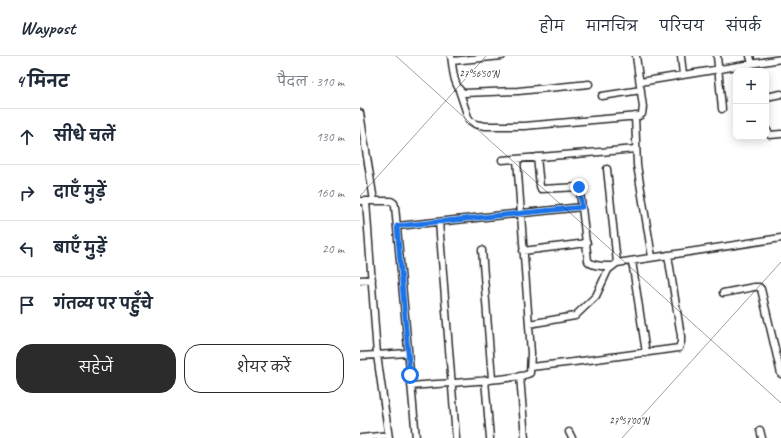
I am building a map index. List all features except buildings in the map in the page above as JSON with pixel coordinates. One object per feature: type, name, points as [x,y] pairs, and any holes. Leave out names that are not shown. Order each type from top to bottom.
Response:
[{"type":"street","points":[[502,56],[452,59],[459,90],[469,120],[475,124],[485,126],[524,126],[639,116],[642,111],[636,56]]},
{"type":"street","points":[[681,56],[683,75]]},
{"type":"street","points":[[717,56],[722,109]]},
{"type":"street","points":[[750,56],[753,68]]},
{"type":"street","points":[[640,82],[781,59]]},
{"type":"street","points":[[459,90],[469,94],[589,84]]},
{"type":"street","points":[[602,96],[640,90]]},
{"type":"street","points":[[769,96],[781,94]]},
{"type":"street","points":[[360,113],[374,201]]},
{"type":"street","points":[[635,116],[637,165],[652,258]]},
{"type":"street","points":[[769,134],[770,135],[781,134]]},
{"type":"street","points":[[502,160],[636,149]]},
{"type":"street","points":[[537,157],[541,189],[579,187],[588,261],[590,264],[614,265],[668,255],[781,238]]},
{"type":"street","points":[[411,386],[525,376],[530,373],[529,324],[517,158]]},
{"type":"street","points":[[529,324],[575,316],[596,296],[606,273],[614,265],[607,170]]},
{"type":"street","points":[[360,438],[388,436],[377,355],[372,279],[363,201],[391,201],[395,206],[416,438]]},
{"type":"street","points":[[397,226],[582,207]]},
{"type":"street","points":[[439,222],[456,438]]},
{"type":"street","points":[[360,232],[367,232]]},
{"type":"street","points":[[524,251],[586,243]]},
{"type":"street","points":[[482,250],[492,379]]},
{"type":"street","points":[[531,366],[646,353],[675,349],[681,346],[681,336],[668,255]]},
{"type":"street","points":[[632,261],[646,353]]},
{"type":"street","points":[[360,280],[372,279]]},
{"type":"street","points":[[723,293],[754,287],[759,287],[761,289],[781,374]]},
{"type":"street","points":[[360,356],[408,353]]},
{"type":"street","points":[[520,376],[525,438]]},
{"type":"street","points":[[485,380],[490,438]]},
{"type":"street","points":[[760,430],[762,438]]},
{"type":"route","points":[[410,375],[397,226],[582,207],[579,187]]}]
